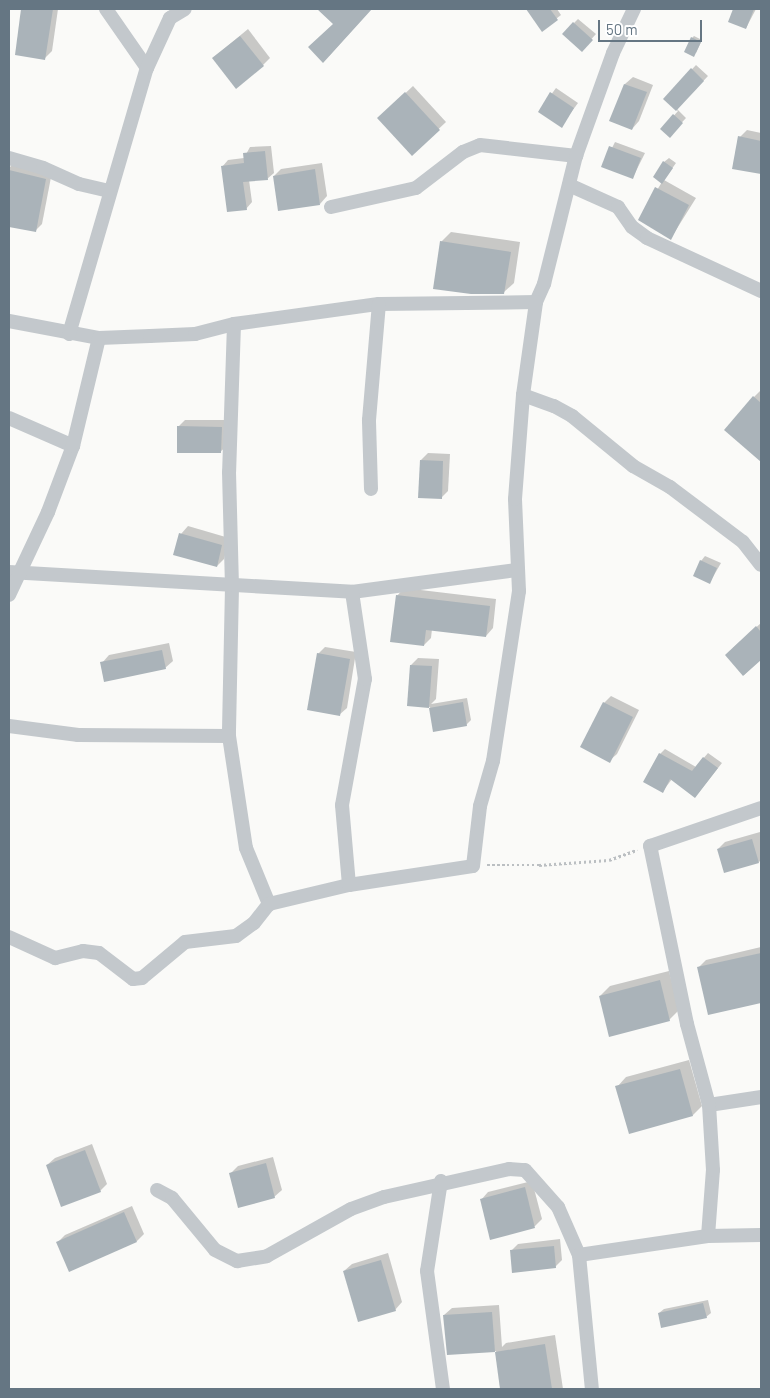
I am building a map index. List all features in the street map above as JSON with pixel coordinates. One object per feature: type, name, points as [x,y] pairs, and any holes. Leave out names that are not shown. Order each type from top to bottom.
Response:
[{"type":"street","points":[[106,9],[124,39],[147,68]]},
{"type":"street","points":[[69,334],[147,68],[170,18],[184,9]]},
{"type":"street","points":[[9,937],[55,958],[83,951],[100,953],[133,979],[142,978],[185,942],[236,936],[254,923],[269,904],[350,885],[473,866],[480,806],[493,761],[512,645],[518,591],[515,499],[523,395],[536,302],[544,284],[576,156],[613,52],[634,9]]},
{"type":"street","points":[[331,207],[416,188],[463,152],[480,145],[576,156]]},
{"type":"street","points":[[9,158],[43,168],[79,184],[110,191]]},
{"type":"street","points":[[569,185],[618,207],[632,226],[647,238],[761,292]]},
{"type":"street","points":[[9,321],[69,334],[99,338],[195,334],[234,324],[379,304],[536,302]]},
{"type":"street","points":[[371,489],[369,420],[379,304]]},
{"type":"street","points":[[234,324],[229,472],[232,587],[229,736],[246,848],[269,904]]},
{"type":"street","points":[[9,596],[14,572],[48,512],[73,446],[99,338]]},
{"type":"street","points":[[523,395],[554,406],[572,416],[633,466],[670,487],[743,542],[761,565]]},
{"type":"street","points":[[9,418],[73,446]]},
{"type":"street","points":[[14,572],[232,587],[352,592],[516,570]]},
{"type":"street","points":[[350,885],[342,805],[365,678],[352,592]]},
{"type":"street","points":[[9,726],[78,735],[229,736]]},
{"type":"street","points":[[708,1236],[713,1170],[710,1105],[687,1024],[650,846],[761,808]]},
{"type":"street","points":[[710,1105],[761,1097]]},
{"type":"street","points":[[157,1190],[172,1198],[214,1250],[237,1261],[267,1256],[351,1209],[441,1181],[509,1169],[525,1170],[558,1207],[579,1255],[592,1389]]},
{"type":"street","points":[[441,1181],[427,1271],[442,1389]]},
{"type":"street","points":[[579,1255],[708,1236],[761,1235]]},
{"type":"path","points":[[473,866],[539,866],[609,860],[650,846]]},
{"type":"building","points":[[21,9],[53,9],[45,60],[15,55]]},
{"type":"building","points":[[317,9],[372,9],[323,63],[308,47],[333,24]]},
{"type":"building","points":[[526,9],[550,9],[558,20],[542,32]]},
{"type":"building","points":[[733,9],[754,9],[746,29],[728,22]]},
{"type":"building","points":[[573,22],[593,40],[582,52],[562,34]]},
{"type":"building","points":[[240,36],[264,66],[236,89],[212,58]]},
{"type":"building","points":[[691,37],[701,42],[694,57],[684,52]]},
{"type":"building","points":[[691,68],[704,81],[676,111],[663,99]]},
{"type":"building","points":[[624,84],[647,92],[632,130],[609,121]]},
{"type":"building","points":[[405,92],[440,130],[412,156],[377,118]]},
{"type":"building","points":[[550,92],[574,108],[562,128],[538,112]]},
{"type":"building","points":[[673,114],[683,123],[670,138],[660,129]]},
{"type":"building","points":[[738,136],[761,141],[761,174],[732,169]]},
{"type":"building","points":[[609,146],[641,158],[633,179],[601,167]]},
{"type":"building","points":[[265,151],[268,180],[243,182],[247,210],[227,212],[221,166],[244,163],[243,153]]},
{"type":"building","points":[[663,161],[673,168],[662,184],[653,177]]},
{"type":"building","points":[[315,169],[320,205],[278,211],[273,176]]},
{"type":"building","points":[[9,170],[46,179],[36,232],[9,227]]},
{"type":"building","points":[[655,187],[689,205],[671,240],[638,220]]},
{"type":"building","points":[[440,241],[511,252],[504,294],[471,294],[433,289]]},
{"type":"building","points":[[753,396],[761,403],[761,462],[724,430]]},
{"type":"building","points":[[177,426],[222,427],[221,453],[177,453]]},
{"type":"building","points":[[420,460],[443,461],[442,499],[418,498]]},
{"type":"building","points":[[179,533],[222,545],[217,567],[173,555]]},
{"type":"building","points":[[700,560],[717,568],[710,584],[693,576]]},
{"type":"building","points":[[396,595],[490,606],[486,637],[426,630],[424,646],[390,642]]},
{"type":"building","points":[[756,626],[761,632],[761,660],[743,676],[725,655]]},
{"type":"building","points":[[162,650],[166,669],[104,682],[100,662]]},
{"type":"building","points":[[317,653],[350,659],[340,716],[307,710]]},
{"type":"building","points":[[410,665],[432,666],[429,708],[407,706]]},
{"type":"building","points":[[463,702],[467,726],[433,732],[429,708]]},
{"type":"building","points":[[603,702],[633,717],[610,763],[580,747]]},
{"type":"building","points":[[659,753],[692,771],[703,757],[718,768],[695,798],[670,779],[663,793],[643,782]]},
{"type":"building","points":[[752,839],[759,863],[724,873],[717,849]]},
{"type":"building","points":[[761,953],[761,1003],[708,1015],[697,967]]},
{"type":"building","points":[[660,980],[670,1021],[609,1037],[599,996]]},
{"type":"building","points":[[680,1069],[693,1116],[629,1134],[615,1086]]},
{"type":"building","points":[[85,1150],[101,1192],[61,1207],[46,1165]]},
{"type":"building","points":[[266,1163],[275,1198],[238,1208],[229,1173]]},
{"type":"building","points":[[525,1187],[535,1228],[490,1240],[480,1199]]},
{"type":"building","points":[[124,1212],[137,1242],[69,1272],[56,1242]]},
{"type":"building","points":[[554,1246],[556,1268],[512,1273],[510,1250]]},
{"type":"building","points":[[381,1260],[396,1311],[358,1322],[343,1271]]},
{"type":"building","points":[[703,1303],[707,1318],[661,1328],[658,1313]]},
{"type":"building","points":[[492,1312],[495,1352],[447,1355],[443,1315]]},
{"type":"building","points":[[545,1344],[552,1389],[500,1389],[495,1352]]}]
